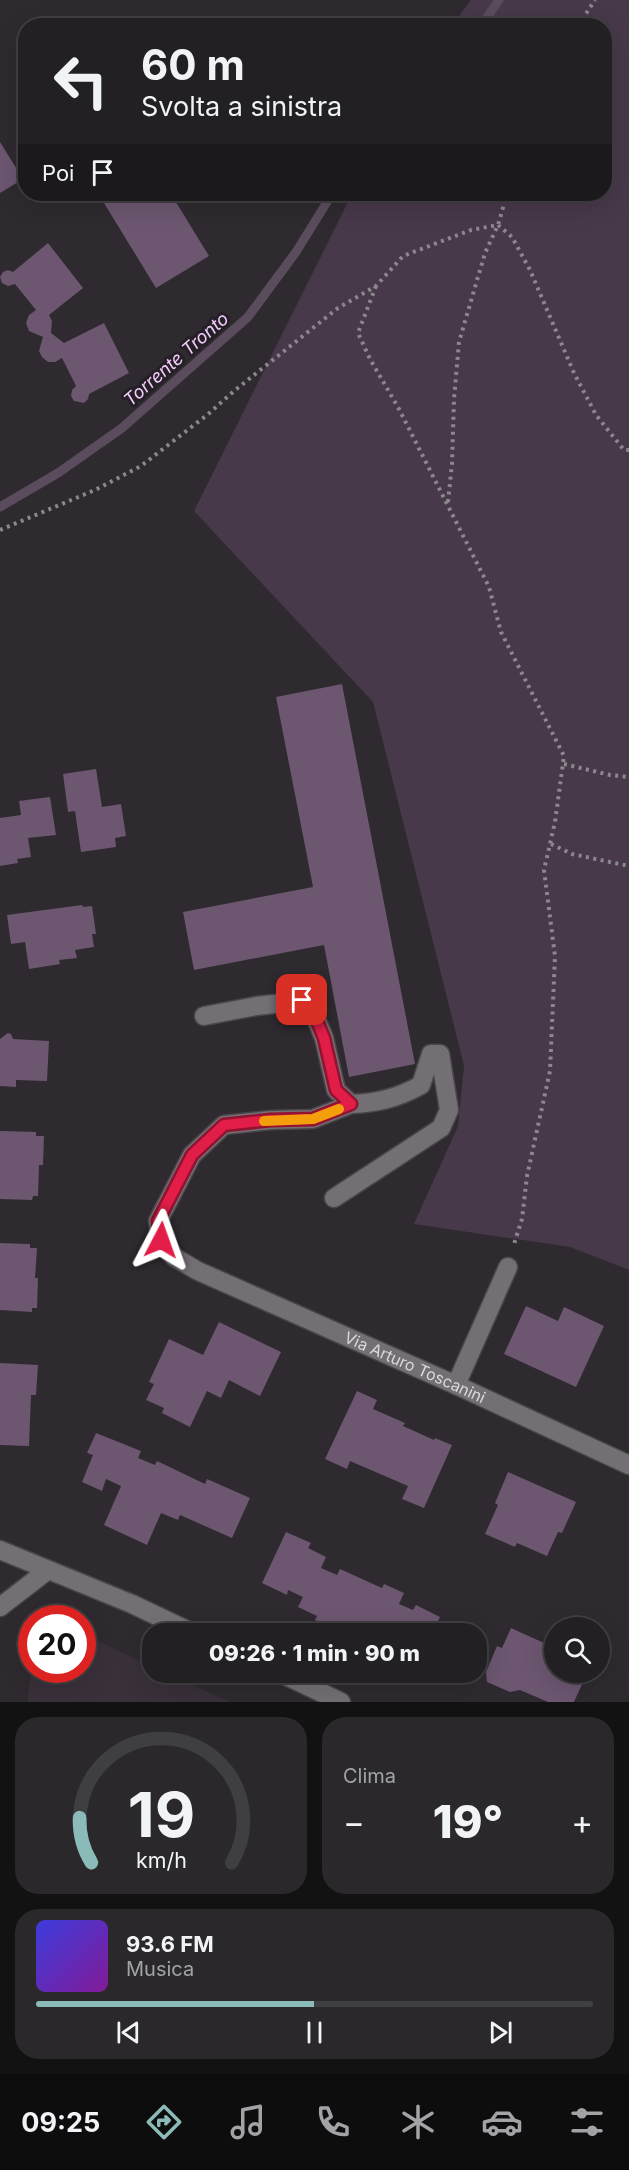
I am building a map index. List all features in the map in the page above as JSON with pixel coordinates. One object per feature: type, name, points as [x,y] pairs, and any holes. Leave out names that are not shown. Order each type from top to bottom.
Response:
[{"type":"street","points":[[204,1016],[302,1000],[310,1004],[324,1038],[336,1090],[351,1104]]},
{"type":"street","name":"Via Arturo Toscanini","points":[[334,1198],[441,1128],[449,1110],[440,1054],[431,1054],[421,1086],[402,1096],[372,1103],[351,1104],[313,1119],[271,1120],[224,1125],[192,1155],[158,1221],[161,1240],[174,1257],[198,1271],[456,1385],[629,1466]]},
{"type":"street","points":[[456,1385],[508,1267]]},
{"type":"street","points":[[0,1550],[132,1604],[172,1623]]},
{"type":"street","points":[[0,1607],[48,1570]]},
{"type":"street","points":[[301,1683],[341,1702]]},
{"type":"path","points":[[583,18],[595,0]]},
{"type":"path","points":[[447,502],[452,464],[459,342],[485,253],[498,225],[505,201]]},
{"type":"path","points":[[0,530],[95,490],[141,466],[338,308],[376,286],[403,256],[471,230],[498,225]]},
{"type":"path","points":[[498,225],[512,237],[530,270],[574,373],[596,415],[624,450],[629,450]]},
{"type":"path","points":[[376,286],[358,333],[489,587],[501,632],[564,756],[551,844],[544,870],[555,956],[550,1071],[527,1176],[522,1219],[508,1267]]},
{"type":"path","points":[[564,764],[629,777]]},
{"type":"path","points":[[551,844],[572,854],[629,866]]},
{"type":"shaded area","points":[[471,0],[629,0],[629,1270],[570,1247],[414,1224],[458,1126],[464,1066],[373,702],[194,511],[349,201],[612,201],[612,18],[457,18]]},
{"type":"shaded area","points":[[96,1640],[142,1662],[142,1683],[188,1683],[230,1702],[27,1702],[30,1683],[96,1683]]},
{"type":"building","points":[[0,142],[18,171],[18,182],[0,193]]},
{"type":"building","points":[[108,201],[175,201],[209,256],[156,288],[104,203]]},
{"type":"building","points":[[48,243],[83,288],[49,315],[52,321],[51,333],[64,343],[104,323],[129,373],[89,394],[84,403],[74,401],[71,396],[76,386],[62,358],[55,362],[48,362],[42,357],[39,351],[43,337],[29,331],[26,323],[29,315],[36,310],[15,284],[8,286],[2,283],[0,277],[8,270],[13,272]]},
{"type":"building","points":[[342,684],[415,1064],[349,1077],[324,945],[194,970],[183,912],[313,887],[276,697]]},
{"type":"building","points":[[96,769],[102,807],[121,804],[126,836],[115,838],[116,847],[81,852],[75,811],[68,812],[63,774]]},
{"type":"building","points":[[50,797],[56,835],[28,838],[31,857],[17,859],[18,863],[0,866],[0,818],[21,815],[19,801]]},
{"type":"building","points":[[82,905],[83,907],[92,906],[96,934],[92,934],[94,947],[75,950],[77,958],[59,960],[60,964],[29,969],[25,942],[11,944],[7,915]]},
{"type":"building","points":[[8,1033],[13,1039],[49,1041],[47,1081],[16,1080],[16,1087],[0,1086],[0,1039]]},
{"type":"building","points":[[0,1131],[36,1132],[36,1136],[44,1136],[43,1165],[39,1165],[38,1196],[33,1196],[32,1200],[0,1199]]},
{"type":"building","points":[[0,1243],[30,1244],[30,1248],[37,1248],[35,1278],[38,1278],[37,1308],[32,1308],[32,1312],[0,1310]]},
{"type":"building","points":[[526,1306],[558,1321],[564,1307],[604,1326],[576,1387],[504,1354]]},
{"type":"building","points":[[219,1322],[281,1352],[260,1396],[229,1380],[221,1398],[207,1391],[190,1427],[162,1413],[164,1408],[146,1400],[154,1384],[149,1382],[169,1339],[203,1355]]},
{"type":"building","points":[[0,1363],[38,1365],[36,1395],[31,1395],[29,1446],[0,1445]]},
{"type":"building","points":[[357,1391],[377,1400],[373,1409],[405,1423],[403,1426],[434,1440],[435,1438],[452,1445],[424,1508],[402,1499],[408,1486],[350,1461],[347,1469],[325,1459]]},
{"type":"building","points":[[96,1433],[141,1451],[138,1458],[155,1465],[157,1461],[205,1484],[207,1479],[250,1498],[232,1538],[180,1515],[178,1520],[161,1513],[147,1545],[104,1525],[121,1486],[106,1479],[102,1491],[82,1482],[93,1455],[87,1453]]},
{"type":"building","points":[[508,1472],[576,1502],[562,1533],[558,1532],[547,1556],[517,1543],[515,1547],[485,1534],[498,1505],[495,1503]]},
{"type":"building","points":[[286,1532],[311,1543],[308,1548],[326,1557],[321,1568],[337,1575],[340,1569],[382,1588],[384,1584],[404,1593],[399,1604],[413,1610],[416,1605],[440,1617],[437,1623],[349,1623],[345,1621],[344,1623],[322,1623],[315,1620],[317,1616],[298,1607],[303,1597],[288,1590],[287,1595],[262,1583]]},
{"type":"building","points":[[511,1628],[544,1643],[544,1683],[583,1683],[574,1702],[548,1702],[520,1690],[510,1692],[487,1682],[487,1670],[497,1646],[502,1648]]},
{"type":"waterway","name":"Torrente Tronto","points":[[487,18],[499,0]]},
{"type":"waterway","name":"Torrente Tronto","points":[[0,507],[58,473],[122,428],[248,317],[296,252],[328,201]]},
{"type":"slow traffic","points":[[264,1121],[313,1119],[339,1109]]},
{"type":"route","points":[[161,1240],[158,1221],[192,1155],[224,1125],[271,1120],[313,1119],[351,1104],[336,1090],[324,1038],[310,1004],[302,1000]]}]
